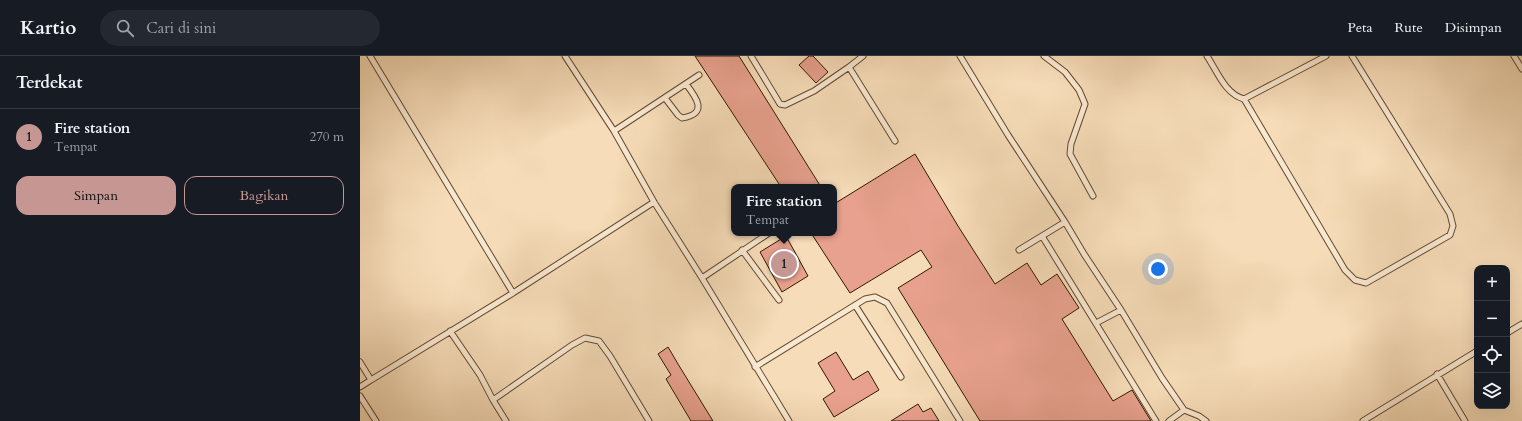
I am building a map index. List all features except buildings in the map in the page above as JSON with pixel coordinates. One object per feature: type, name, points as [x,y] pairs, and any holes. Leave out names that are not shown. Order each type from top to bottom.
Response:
[{"type":"lane","points":[[370,56],[513,293]]},
{"type":"lane","points":[[565,56],[614,131],[654,202],[789,421]]},
{"type":"lane","points":[[751,56],[780,104],[785,105],[814,91],[849,67],[859,57]]},
{"type":"lane","points":[[960,56],[1008,135],[1121,310],[1162,378],[1184,410],[1199,416],[1206,421]]},
{"type":"lane","points":[[1044,56],[1065,72],[1079,90],[1085,104],[1071,144],[1070,154],[1093,196]]},
{"type":"lane","points":[[1207,56],[1230,91],[1238,97],[1244,98],[1326,56]]},
{"type":"lane","points":[[1244,98],[1345,270],[1355,280],[1366,282],[1450,234],[1453,226],[1450,214],[1352,56]]},
{"type":"lane","points":[[1514,56],[1522,69]]},
{"type":"lane","points":[[849,67],[895,140]]},
{"type":"lane","points":[[614,131],[699,75]]},
{"type":"lane","points":[[665,98],[678,115],[682,118],[690,117],[696,112],[698,100],[686,84]]},
{"type":"lane","points":[[360,387],[513,293],[654,202]]},
{"type":"lane","points":[[1019,250],[1065,222]]},
{"type":"lane","points":[[702,278],[764,236]]},
{"type":"lane","points":[[1042,236],[1156,421]]},
{"type":"lane","points":[[742,250],[779,300]]},
{"type":"lane","points":[[755,367],[865,299],[875,297],[887,303],[960,421]]},
{"type":"lane","points":[[855,305],[901,378]]},
{"type":"lane","points":[[1096,324],[1121,310]]},
{"type":"lane","points":[[1510,331],[1522,324]]},
{"type":"lane","points":[[450,331],[480,375],[506,421]]},
{"type":"lane","points":[[493,400],[572,345],[585,338],[599,341],[610,356],[649,421]]},
{"type":"lane","points":[[1363,421],[1437,374],[1474,353]]},
{"type":"lane","points":[[360,362],[371,380]]},
{"type":"lane","points":[[1437,374],[1465,421]]},
{"type":"lane","points":[[360,396],[376,421]]},
{"type":"lane","points":[[1169,421],[1184,410]]},
{"type":"place","name":"Fire station","points":[[784,264]]}]
